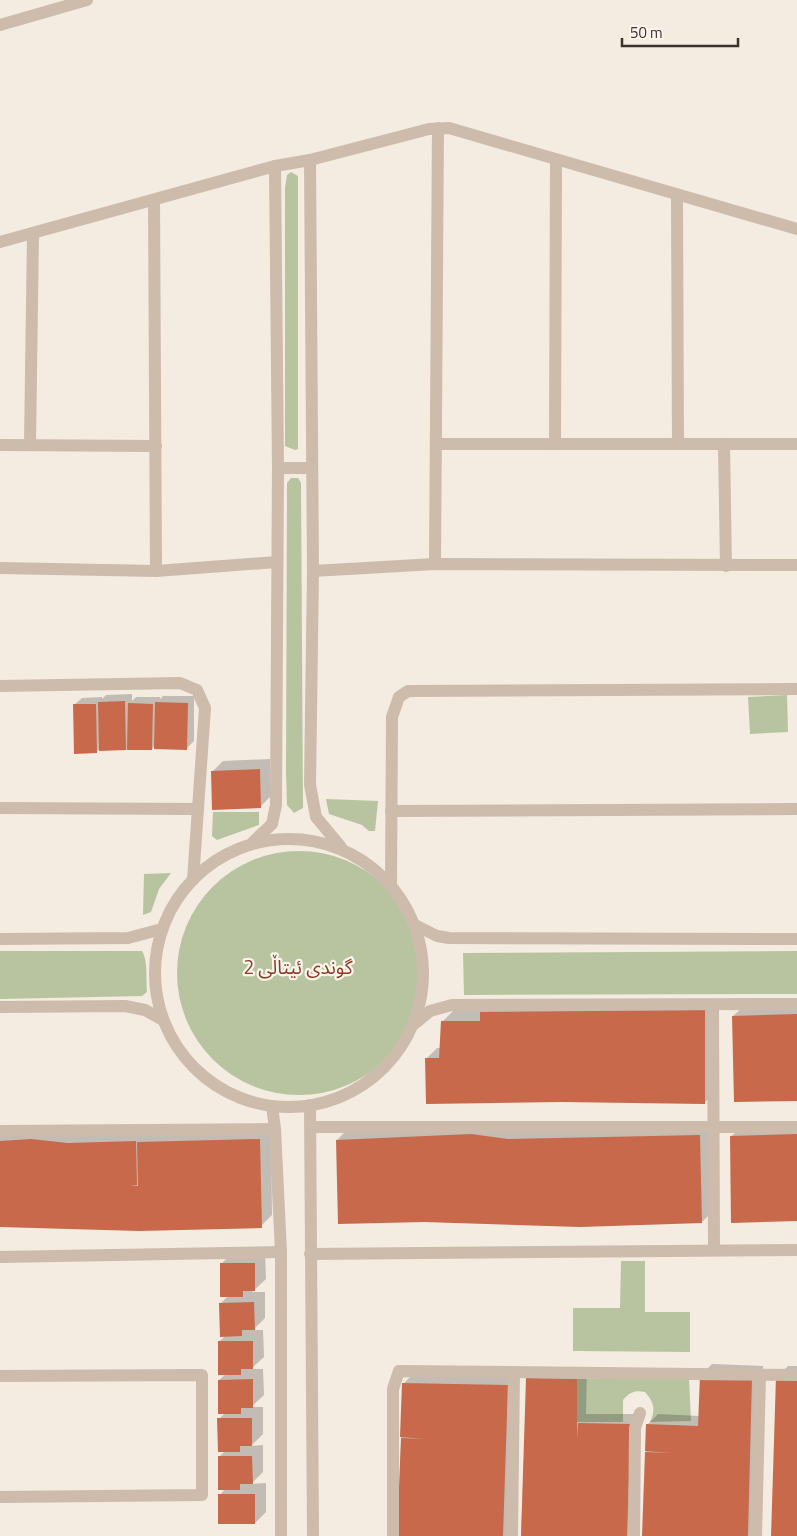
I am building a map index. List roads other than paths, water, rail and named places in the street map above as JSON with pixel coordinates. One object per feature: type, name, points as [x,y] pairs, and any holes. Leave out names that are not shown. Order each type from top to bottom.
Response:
[{"type":"street","points":[[0,25],[87,0]]},
{"type":"street","points":[[435,564],[438,128]]},
{"type":"street","points":[[0,242],[154,202],[276,166],[310,160],[438,128],[460,130],[556,160],[797,229]]},
{"type":"street","points":[[276,166],[278,468],[275,811],[268,829],[245,846],[217,860],[193,880],[178,898],[162,930],[155,968],[156,995],[163,1020],[180,1051],[204,1077],[233,1095],[272,1106],[310,1105],[344,1094],[361,1086],[382,1070],[400,1048],[413,1025],[421,1000],[424,975],[422,950],[415,926],[401,898],[391,885],[370,866],[345,850],[326,832],[316,817],[310,785],[314,571],[310,160]]},
{"type":"street","points":[[555,444],[556,160]]},
{"type":"street","points":[[677,195],[678,444]]},
{"type":"street","points":[[154,202],[156,571]]},
{"type":"street","points":[[30,445],[33,234]]},
{"type":"street","points":[[436,444],[797,444]]},
{"type":"street","points":[[724,444],[726,566]]},
{"type":"street","points":[[0,445],[156,446]]},
{"type":"street","points":[[278,468],[312,468]]},
{"type":"street","points":[[0,568],[156,571],[277,562]]},
{"type":"street","points":[[314,571],[435,564],[797,565]]},
{"type":"street","points":[[0,686],[180,683],[197,690],[205,708],[193,880]]},
{"type":"street","points":[[391,885],[392,711],[399,697],[412,690],[797,689]]},
{"type":"street","points":[[0,808],[198,809]]},
{"type":"street","points":[[391,811],[797,809]]},
{"type":"street","points":[[245,846],[278,839],[296,839],[312,841],[345,850]]},
{"type":"street","points":[[415,926],[437,936],[449,938],[797,939]]},
{"type":"street","points":[[0,939],[116,939],[140,936],[162,930]]},
{"type":"street","points":[[413,1025],[430,1011],[452,1005],[797,1004]]},
{"type":"street","points":[[713,1005],[714,1249]]},
{"type":"street","points":[[0,1007],[125,1006],[145,1010],[163,1020]]},
{"type":"street","points":[[310,1105],[313,1536]]},
{"type":"street","points":[[272,1106],[275,1129],[281,1252],[281,1536]]},
{"type":"street","points":[[311,1126],[797,1127]]},
{"type":"street","points":[[0,1131],[275,1129]]},
{"type":"street","points":[[310,1254],[714,1249],[797,1250]]},
{"type":"street","points":[[0,1257],[281,1252]]},
{"type":"street","points":[[393,1536],[392,1390],[399,1371],[797,1376]]},
{"type":"street","points":[[512,1536],[514,1372]]},
{"type":"street","points":[[0,1376],[202,1375],[202,1495],[0,1497]]},
{"type":"street","points":[[756,1536],[760,1375]]},
{"type":"street","points":[[634,1536],[635,1428],[640,1413]]},
{"type":"district","name":"گوندی ئیتاڵی 2","points":[[298,967]]}]
